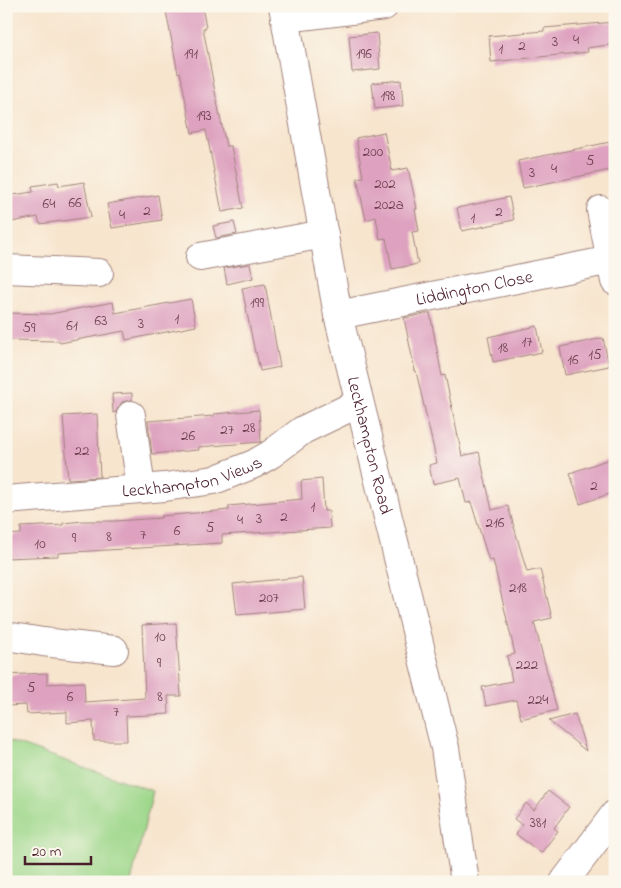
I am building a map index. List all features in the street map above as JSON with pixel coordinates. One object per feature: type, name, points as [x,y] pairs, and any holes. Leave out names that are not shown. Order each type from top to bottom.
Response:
[{"type":"street","points":[[284,12],[384,6]]},
{"type":"street","name":"Leckhampton Road","points":[[284,12],[338,315],[445,748],[466,882]]},
{"type":"street","name":"Liddington Close","points":[[338,315],[613,271],[601,210]]},
{"type":"street","points":[[200,257],[324,234]]},
{"type":"street","points":[[6,268],[99,273]]},
{"type":"street","name":"Leckhampton Views","points":[[6,500],[141,489],[214,480],[237,472],[271,454],[303,430],[359,403]]},
{"type":"street","points":[[131,415],[141,489]]},
{"type":"street","points":[[6,636],[114,650]]},
{"type":"street","points":[[564,882],[615,814]]},
{"type":"green space","points":[[6,740],[153,791],[131,882],[6,882]]},
{"type":"building","points":[[165,6],[202,6],[206,28],[203,28],[216,97],[226,146],[231,146],[243,208],[222,212],[206,130],[192,133]]},
{"type":"building","points":[[615,22],[615,44],[587,48],[588,52],[491,62],[489,36],[544,31],[544,28]]},
{"type":"building","points":[[377,33],[380,69],[352,72],[349,36]]},
{"type":"building","points":[[401,80],[403,106],[375,109],[372,83]]},
{"type":"building","points":[[384,132],[392,171],[408,168],[417,209],[415,209],[419,231],[412,232],[418,264],[392,269],[386,238],[380,239],[376,217],[366,220],[357,178],[363,177],[356,138]]},
{"type":"building","points":[[615,141],[615,169],[523,188],[518,161]]},
{"type":"building","points":[[58,182],[59,186],[84,182],[91,217],[40,224],[38,217],[6,223],[6,196],[33,192],[32,186]]},
{"type":"building","points":[[158,195],[162,220],[112,228],[107,204]]},
{"type":"building","points":[[509,197],[514,220],[462,231],[457,208]]},
{"type":"building","points":[[234,222],[237,234],[216,238],[213,226]]},
{"type":"building","points":[[250,264],[253,278],[227,284],[224,268]]},
{"type":"building","points":[[265,284],[280,367],[260,371],[242,288]]},
{"type":"building","points":[[191,299],[196,326],[126,340],[124,331],[60,343],[60,341],[6,340],[6,313],[50,314],[113,302],[115,313]]},
{"type":"building","points":[[430,313],[442,376],[445,375],[462,456],[479,452],[492,510],[508,506],[527,572],[540,569],[552,618],[534,622],[557,710],[521,719],[516,700],[486,706],[482,687],[512,681],[507,656],[515,654],[493,560],[489,561],[471,502],[466,503],[460,478],[433,484],[429,465],[437,463],[404,318]]},
{"type":"building","points":[[537,326],[542,352],[493,362],[488,337]]},
{"type":"building","points":[[603,338],[609,366],[565,375],[560,347]]},
{"type":"building","points":[[132,393],[132,400],[122,402],[116,412],[113,413],[112,394]]},
{"type":"building","points":[[259,410],[261,442],[198,447],[199,450],[152,454],[148,421],[214,416],[214,414]]},
{"type":"building","points":[[97,414],[100,477],[68,479],[63,416]]},
{"type":"building","points":[[615,457],[615,492],[580,504],[570,473]]},
{"type":"building","points":[[322,479],[324,511],[329,511],[330,528],[222,535],[222,543],[58,553],[58,556],[6,558],[6,535],[21,534],[21,527],[63,525],[63,523],[83,521],[161,518],[161,516],[229,510],[229,506],[302,499],[301,481]]},
{"type":"building","points":[[302,577],[305,609],[237,615],[233,584]]},
{"type":"building","points":[[176,623],[181,696],[168,696],[169,714],[126,716],[127,741],[94,741],[93,721],[67,723],[67,712],[27,714],[26,705],[6,706],[6,675],[47,673],[47,684],[84,682],[85,702],[145,698],[142,625]]},
{"type":"building","points":[[575,714],[586,751],[549,721]]},
{"type":"building","points":[[548,791],[569,807],[554,828],[558,831],[541,853],[516,834],[522,825],[514,819],[526,803],[534,810]]}]
